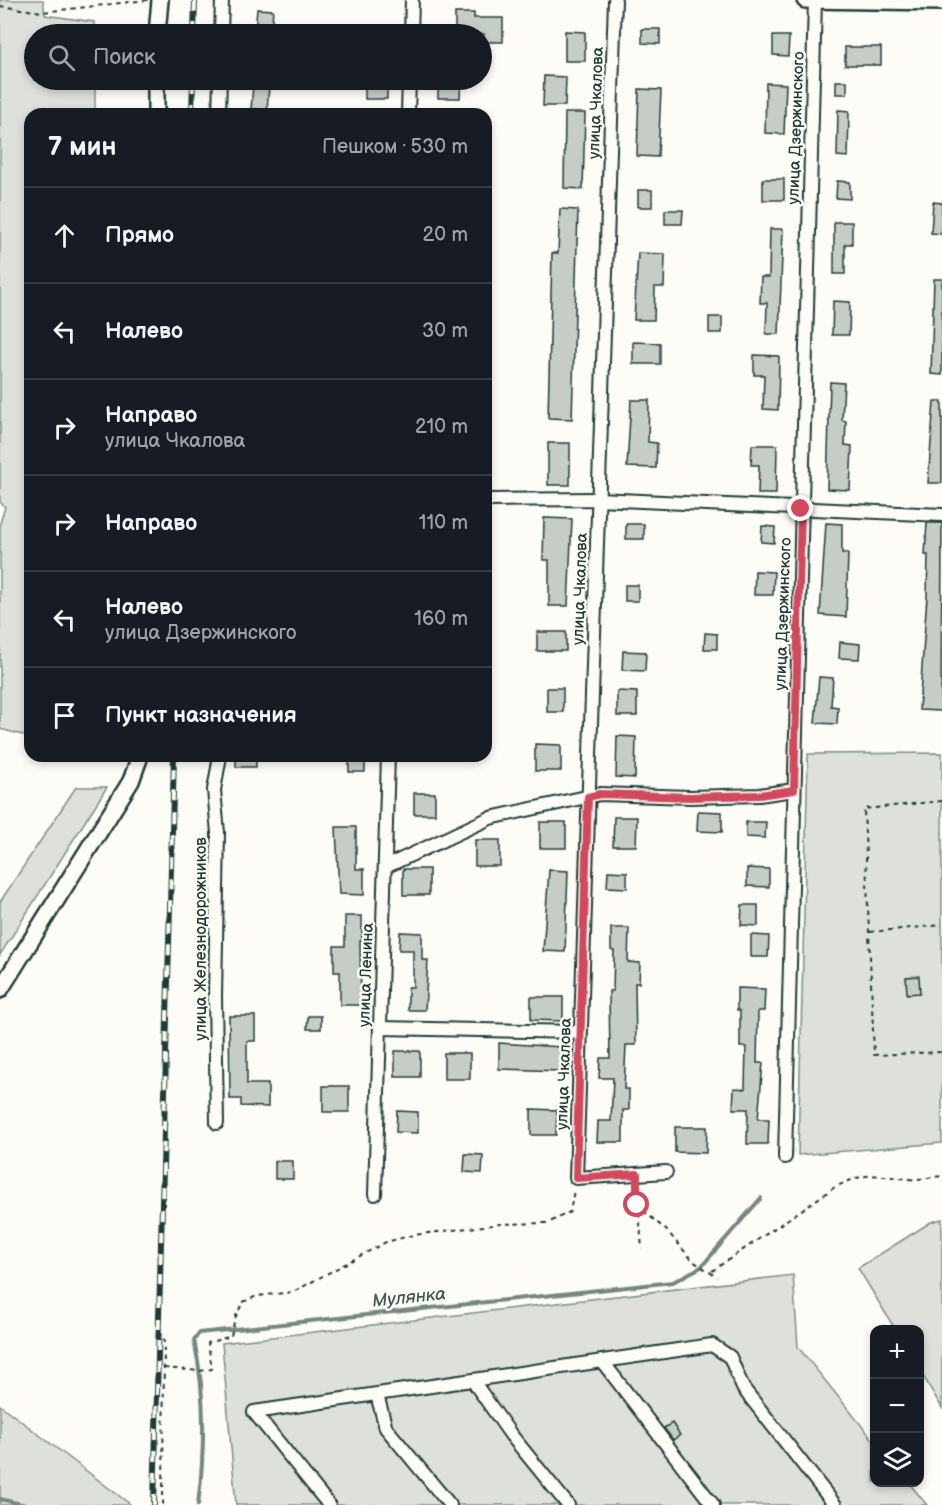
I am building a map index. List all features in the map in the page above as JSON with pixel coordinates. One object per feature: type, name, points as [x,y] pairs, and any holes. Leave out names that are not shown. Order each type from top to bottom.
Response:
[{"type":"main road","points":[[158,24],[160,0]]},
{"type":"main road","points":[[806,0],[942,2]]},
{"type":"main road","points":[[156,90],[156,108]]},
{"type":"main road","points":[[0,990],[131,781],[138,762]]},
{"type":"street","points":[[221,24],[222,0]]},
{"type":"street","points":[[411,24],[412,0]]},
{"type":"street","name":"улица Чкалова","points":[[576,1178],[615,0]]},
{"type":"street","name":"улица Дзержинского","points":[[785,1157],[815,0]]},
{"type":"street","points":[[219,108],[220,90]]},
{"type":"street","points":[[408,108],[409,90]]},
{"type":"street","points":[[492,501],[598,499],[942,515]]},
{"type":"street","name":"улица Железнодорожников","points":[[217,1123],[215,996],[218,833],[214,790],[219,762]]},
{"type":"street","name":"улица Ленина","points":[[375,1194],[388,762]]},
{"type":"street","points":[[385,867],[490,818],[600,794],[731,796],[794,790]]},
{"type":"street","points":[[380,1028],[580,1032]]},
{"type":"street","points":[[576,1178],[666,1172]]},
{"type":"street","points":[[329,1505],[254,1413],[712,1345],[730,1357],[743,1388],[835,1505]]},
{"type":"street","points":[[602,1361],[713,1505]]},
{"type":"street","points":[[473,1381],[511,1435],[568,1505]]},
{"type":"street","points":[[377,1395],[386,1428],[450,1505]]},
{"type":"path","points":[[0,6],[42,12],[151,0]]},
{"type":"path","points":[[942,801],[864,809],[874,1055],[942,1052]]},
{"type":"path","points":[[869,932],[942,925]]},
{"type":"path","points":[[712,1271],[835,1187],[853,1178],[874,1173],[910,1179],[942,1176]]},
{"type":"path","points":[[637,1174],[637,1205],[642,1249]]},
{"type":"path","points":[[164,1368],[200,1371],[212,1369],[207,1343],[231,1336],[234,1318],[243,1302],[257,1296],[293,1292],[386,1242],[413,1235],[500,1224],[548,1223],[570,1212],[576,1178]]},
{"type":"path","points":[[637,1205],[667,1231],[693,1261],[712,1271],[717,1277]]},
{"type":"path","points":[[163,1505],[164,1336]]},
{"type":"shaded area","points":[[0,0],[43,0],[45,15],[94,22],[94,24],[24,24],[24,90],[95,90],[95,108],[24,108],[24,735],[0,729],[0,523],[5,507],[0,502]]},
{"type":"shaded area","points":[[942,753],[942,1143],[798,1155],[808,754]]},
{"type":"shaded area","points":[[76,787],[107,787],[0,955],[0,902]]},
{"type":"shaded area","points":[[942,1219],[942,1408],[924,1378],[924,1325],[893,1325],[858,1268],[931,1222]]},
{"type":"shaded area","points":[[793,1275],[798,1347],[870,1436],[870,1487],[912,1487],[927,1505],[236,1505],[222,1343]]},
{"type":"shaded area","points":[[0,1405],[131,1505],[0,1505]]},
{"type":"building","points":[[257,9],[273,10],[272,24],[256,24]]},
{"type":"building","points":[[455,13],[474,13],[474,18],[503,18],[503,42],[492,42],[492,24],[455,24]]},
{"type":"building","points":[[642,29],[660,29],[660,44],[642,43]]},
{"type":"building","points":[[565,31],[585,32],[585,61],[565,61]]},
{"type":"building","points":[[773,36],[789,36],[788,56],[773,55]]},
{"type":"building","points":[[845,47],[881,47],[881,65],[845,65]]},
{"type":"building","points":[[544,76],[566,77],[565,106],[543,106]]},
{"type":"building","points":[[836,81],[847,81],[847,94],[836,94]]},
{"type":"building","points":[[766,83],[786,84],[784,134],[765,133]]},
{"type":"building","points":[[639,89],[661,90],[658,157],[637,156]]},
{"type":"building","points":[[253,90],[269,90],[267,108],[251,108]]},
{"type":"building","points":[[365,90],[387,90],[387,99],[365,99]]},
{"type":"building","points":[[438,90],[460,90],[460,98],[438,98]]},
{"type":"building","points":[[838,110],[849,111],[848,157],[837,156]]},
{"type":"building","points":[[565,113],[585,113],[583,189],[564,188]]},
{"type":"building","points":[[763,179],[784,179],[784,200],[763,200]]},
{"type":"building","points":[[837,181],[850,182],[850,199],[836,198]]},
{"type":"building","points":[[638,190],[652,190],[652,207],[638,207]]},
{"type":"building","points":[[933,202],[942,203],[942,234],[931,233]]},
{"type":"building","points":[[560,209],[578,210],[572,419],[548,418],[552,253],[558,253]]},
{"type":"building","points":[[665,210],[683,210],[682,224],[665,224]]},
{"type":"building","points":[[834,222],[852,222],[852,244],[845,244],[845,274],[834,274]]},
{"type":"building","points":[[770,229],[783,229],[779,334],[766,334],[767,303],[760,303],[761,277],[769,277]]},
{"type":"building","points":[[638,253],[665,254],[664,287],[655,287],[654,320],[634,320]]},
{"type":"building","points":[[934,279],[942,279],[942,375],[931,374]]},
{"type":"building","points":[[833,301],[850,302],[849,335],[832,335]]},
{"type":"building","points":[[709,317],[722,317],[722,333],[709,333]]},
{"type":"building","points":[[633,342],[660,343],[660,364],[633,364]]},
{"type":"building","points":[[754,355],[779,356],[778,410],[763,409],[764,375],[754,375]]},
{"type":"building","points":[[830,382],[844,383],[842,420],[846,421],[845,445],[852,446],[850,490],[827,489]]},
{"type":"building","points":[[631,400],[649,400],[648,442],[657,443],[656,468],[627,467]]},
{"type":"building","points":[[934,401],[942,401],[942,483],[928,483]]},
{"type":"building","points":[[548,443],[570,443],[570,485],[548,485]]},
{"type":"building","points":[[752,445],[777,445],[776,494],[758,494],[759,465],[751,465]]},
{"type":"building","points":[[544,518],[572,519],[568,606],[549,606],[549,560],[543,560]]},
{"type":"building","points":[[826,523],[842,524],[842,553],[848,553],[846,617],[820,615]]},
{"type":"building","points":[[927,523],[942,523],[941,711],[919,710],[927,596],[928,555],[925,555]]},
{"type":"building","points":[[626,524],[644,524],[644,539],[626,539]]},
{"type":"building","points":[[762,526],[775,527],[774,543],[761,542]]},
{"type":"building","points":[[755,571],[774,572],[773,595],[754,595]]},
{"type":"building","points":[[625,585],[638,585],[638,601],[625,601]]},
{"type":"building","points":[[537,632],[566,632],[566,651],[537,651]]},
{"type":"building","points":[[705,633],[717,634],[717,649],[704,649]]},
{"type":"building","points":[[840,642],[860,644],[859,659],[839,658]]},
{"type":"building","points":[[623,651],[646,652],[645,671],[622,670]]},
{"type":"building","points":[[819,677],[833,678],[831,706],[838,707],[837,724],[815,723]]},
{"type":"building","points":[[547,688],[563,688],[563,712],[547,712]]},
{"type":"building","points":[[617,691],[637,692],[637,716],[617,716]]},
{"type":"building","points":[[617,736],[636,737],[635,778],[616,777]]},
{"type":"building","points":[[535,744],[561,745],[561,771],[535,771]]},
{"type":"building","points":[[236,762],[256,762],[256,767],[236,767]]},
{"type":"building","points":[[349,762],[365,762],[365,772],[349,772]]},
{"type":"building","points":[[414,793],[435,793],[435,814],[414,814]]},
{"type":"building","points":[[698,811],[722,812],[722,832],[697,831]]},
{"type":"building","points":[[614,817],[637,817],[636,846],[613,846]]},
{"type":"building","points":[[540,822],[566,822],[566,848],[540,848]]},
{"type":"building","points":[[746,822],[766,822],[765,838],[746,837]]},
{"type":"building","points":[[336,827],[356,827],[356,869],[364,869],[364,895],[339,894]]},
{"type":"building","points":[[475,840],[500,840],[500,866],[475,866]]},
{"type":"building","points":[[747,868],[769,869],[769,887],[747,886]]},
{"type":"building","points":[[403,869],[429,869],[429,895],[403,895]]},
{"type":"building","points":[[549,870],[568,871],[565,952],[543,951]]},
{"type":"building","points":[[608,871],[627,872],[627,888],[607,887]]},
{"type":"building","points":[[742,905],[758,905],[758,926],[741,925]]},
{"type":"building","points":[[345,916],[362,916],[361,1005],[340,1005],[340,972],[334,972],[334,946],[345,946]]},
{"type":"building","points":[[611,928],[629,928],[628,962],[640,963],[639,983],[635,983],[636,1045],[626,1045],[624,1089],[629,1089],[629,1110],[623,1110],[623,1142],[597,1142],[598,1121],[611,1121],[613,1078],[599,1078],[600,1058],[610,1058],[609,991],[613,991],[614,951],[611,950]]},
{"type":"building","points":[[400,932],[422,933],[422,960],[428,960],[425,1010],[408,1010],[408,987],[413,987],[413,950],[399,950]]},
{"type":"building","points":[[751,935],[769,936],[768,957],[751,957]]},
{"type":"building","points":[[919,976],[920,993],[907,994],[906,977]]},
{"type":"building","points":[[737,988],[765,989],[764,1011],[758,1011],[757,1063],[763,1063],[758,1119],[769,1119],[768,1144],[747,1144],[748,1109],[733,1109],[734,1088],[745,1089],[746,1047],[740,1047],[740,1011],[737,1010]]},
{"type":"building","points":[[531,997],[563,997],[563,1021],[531,1020]]},
{"type":"building","points":[[229,1016],[255,1016],[255,1041],[247,1041],[247,1084],[268,1084],[268,1107],[241,1106],[241,1099],[230,1099]]},
{"type":"building","points":[[308,1016],[321,1016],[321,1029],[307,1029]]},
{"type":"building","points":[[499,1043],[562,1047],[561,1071],[499,1069]]},
{"type":"building","points":[[395,1051],[420,1051],[420,1077],[395,1077]]},
{"type":"building","points":[[444,1053],[470,1053],[470,1079],[444,1079]]},
{"type":"building","points":[[323,1086],[349,1086],[349,1112],[323,1112]]},
{"type":"building","points":[[531,1109],[557,1110],[556,1135],[531,1135]]},
{"type":"building","points":[[397,1111],[418,1112],[418,1133],[396,1132]]},
{"type":"building","points":[[675,1127],[707,1127],[706,1153],[675,1152]]},
{"type":"building","points":[[465,1154],[483,1155],[482,1173],[464,1172]]},
{"type":"building","points":[[275,1161],[293,1161],[293,1179],[275,1179]]},
{"type":"building","points":[[672,1423],[680,1435],[673,1440],[664,1428]]},
{"type":"waterway","name":"Мулянка","points":[[198,1505],[203,1422],[201,1381],[194,1340],[199,1333],[673,1282],[701,1267],[761,1198]]},
{"type":"waterway","name":"Мулянка","points":[[0,1499],[25,1505]]},
{"type":"railway","points":[[194,24],[195,0]]},
{"type":"railway","points":[[192,108],[193,90]]},
{"type":"railway","points":[[154,1505],[174,762]]},
{"type":"route","points":[[637,1205],[637,1174],[576,1178],[588,797],[600,794],[731,796],[786,793],[794,790],[801,509]]}]
